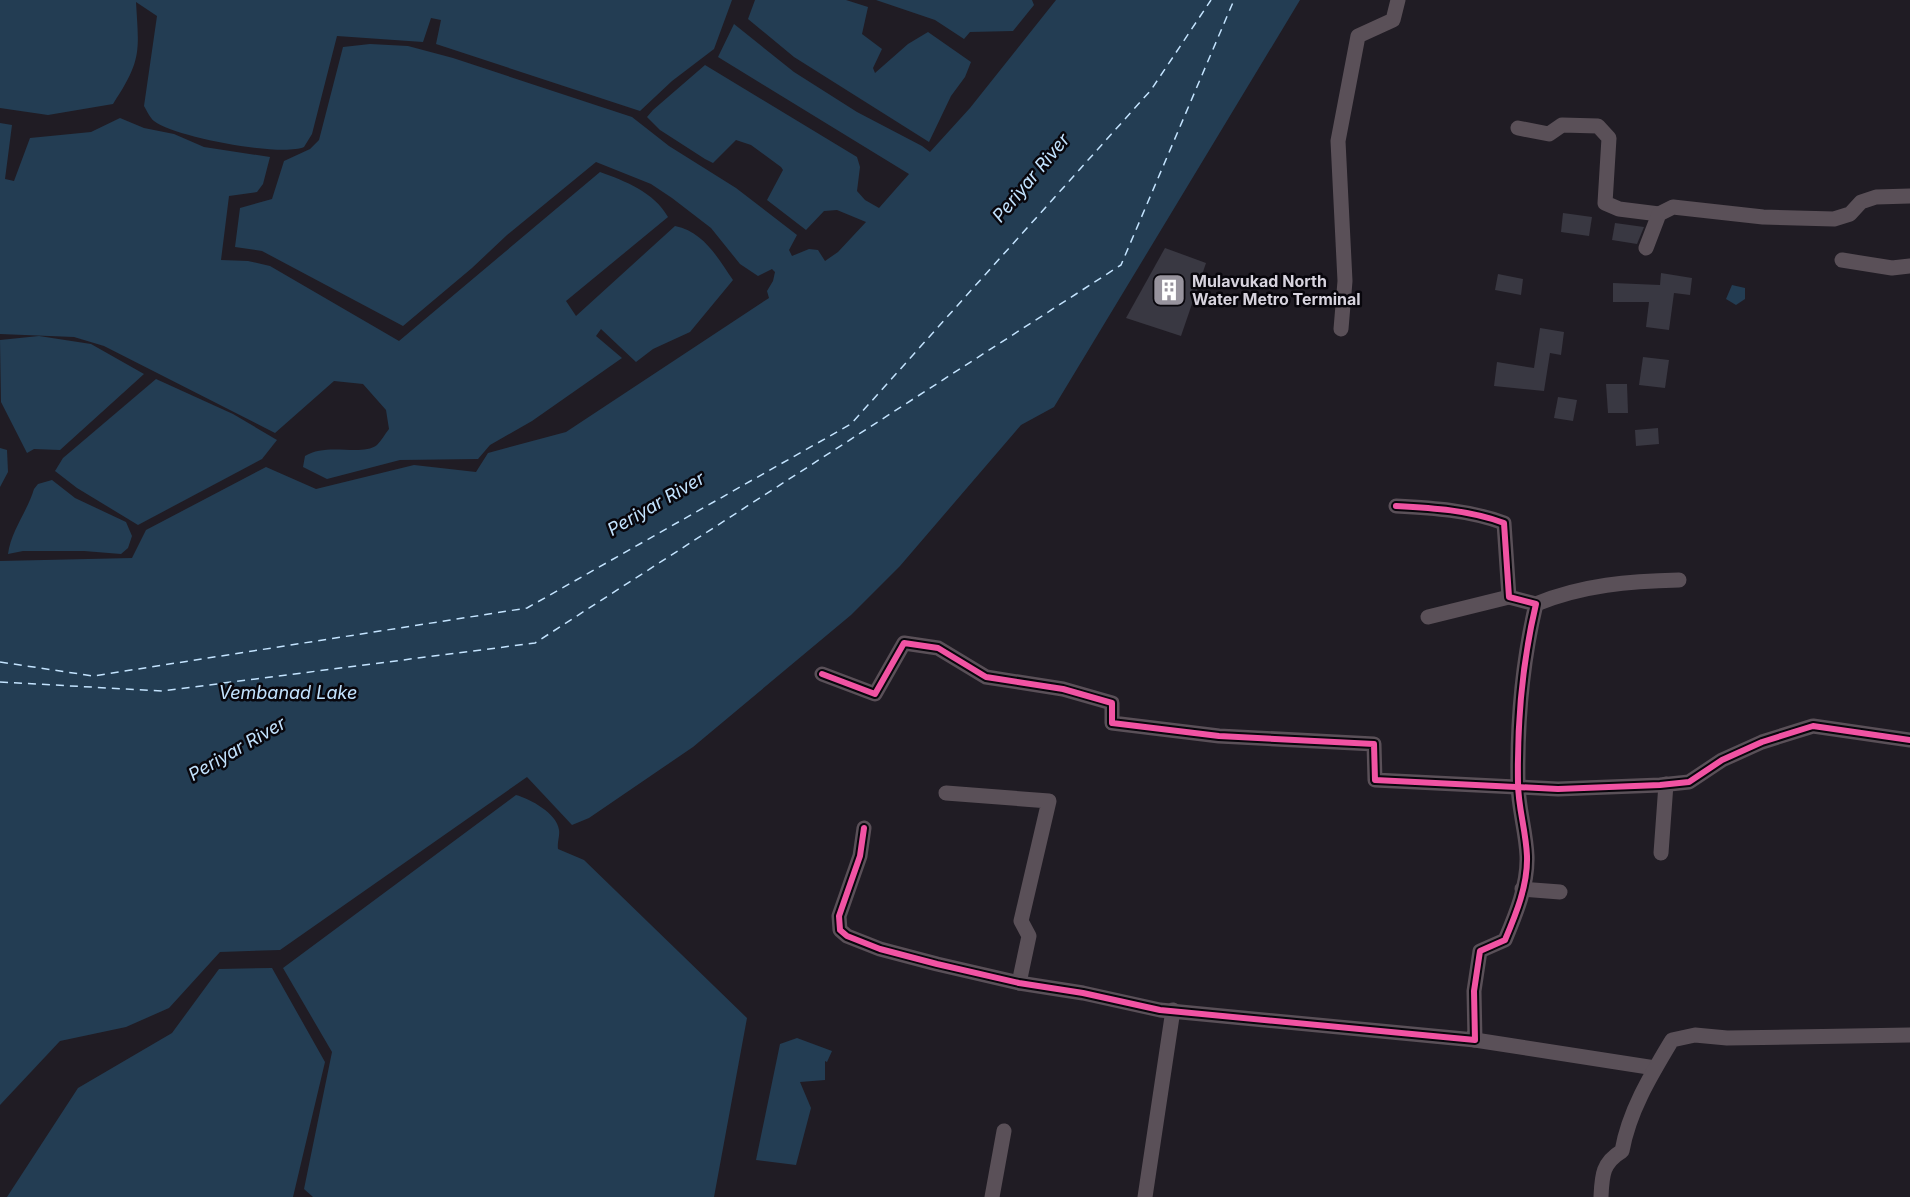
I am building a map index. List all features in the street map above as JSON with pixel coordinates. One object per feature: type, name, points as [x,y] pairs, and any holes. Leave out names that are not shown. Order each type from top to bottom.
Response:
[{"type":"street","points":[[1341,329],[1345,281],[1338,141],[1358,36],[1393,20],[1398,0]]},
{"type":"street","points":[[1518,128],[1549,134],[1562,125],[1598,126],[1609,138],[1605,202],[1619,209],[1659,214],[1673,207],[1762,217],[1834,219],[1850,214],[1861,202],[1876,196],[1910,195]]},
{"type":"street","points":[[1646,248],[1659,214]]},
{"type":"street","points":[[1842,260],[1892,268],[1910,266]]},
{"type":"street","points":[[1396,506],[1449,509],[1482,514],[1504,523],[1509,597]]},
{"type":"street","points":[[1428,617],[1509,597],[1536,604],[1563,593],[1616,583],[1679,580]]},
{"type":"street","points":[[1475,1040],[1474,991],[1480,951],[1505,940],[1520,902],[1527,858],[1518,787],[1518,742],[1526,649],[1536,604]]},
{"type":"street","points":[[822,674],[874,694],[904,643],[938,648],[986,677],[1063,689],[1112,703],[1112,723],[1219,736],[1374,744],[1375,780],[1558,789],[1666,784],[1689,782],[1732,755],[1762,742],[1813,726],[1910,740]]},
{"type":"street","points":[[1661,853],[1666,784]]},
{"type":"street","points":[[946,793],[1049,801],[1021,921],[1029,936],[1019,983]]},
{"type":"street","points":[[864,828],[860,856],[839,916],[840,930],[847,936],[880,949],[1019,983],[1173,1010],[1475,1040],[1655,1068]]},
{"type":"street","points":[[1522,889],[1560,892]]},
{"type":"street","points":[[1145,1197],[1173,1010]]},
{"type":"street","points":[[1600,1197],[1602,1171],[1612,1157],[1622,1151],[1626,1131],[1655,1068],[1672,1040],[1695,1035],[1738,1038],[1910,1035]]},
{"type":"street","points":[[992,1197],[1004,1131]]},
{"type":"water","points":[[0,0],[732,0],[714,49],[672,81],[640,111],[436,44],[441,20],[431,18],[423,42],[337,36],[312,134],[304,147],[274,149],[204,139],[165,127],[153,120],[144,106],[157,16],[136,2],[137,55],[129,77],[113,104],[48,115],[0,108]]},
{"type":"water","points":[[755,0],[846,0],[868,7],[862,34],[882,49],[873,68],[875,73],[908,44],[928,32],[971,62],[965,77],[951,96],[929,142],[794,57],[748,19]]},
{"type":"water","points":[[876,0],[1032,0],[1034,5],[1013,31],[970,32],[964,39],[935,20]]},
{"type":"water","name":"Vembanad Lake","points":[[1056,0],[1300,0],[1054,407],[1021,425],[900,566],[851,615],[693,747],[589,818],[572,825],[527,777],[280,950],[220,952],[169,1008],[126,1027],[60,1041],[0,1105],[0,561],[132,558],[146,530],[266,467],[316,489],[414,465],[476,472],[488,453],[566,432],[769,298],[767,291],[775,272],[772,269],[758,276],[740,264],[711,228],[672,198],[651,184],[596,162],[507,235],[403,326],[262,251],[235,247],[240,208],[272,199],[284,161],[310,149],[319,140],[343,47],[370,44],[408,46],[453,58],[632,117],[669,146],[736,188],[797,235],[789,250],[792,256],[809,249],[818,250],[825,261],[838,252],[866,222],[837,210],[824,211],[806,230],[767,200],[783,170],[751,145],[736,140],[713,163],[660,130],[647,117],[705,65],[857,157],[860,167],[857,191],[865,200],[879,208],[909,174],[718,57],[734,24],[794,72],[857,112],[930,152],[970,108]]},
{"type":"water","points":[[120,118],[144,128],[174,134],[204,147],[270,157],[263,184],[257,192],[229,196],[221,260],[248,261],[270,266],[399,341],[600,172],[638,188],[655,201],[668,217],[566,301],[576,316],[675,226],[685,229],[702,240],[733,280],[690,332],[653,349],[636,362],[601,329],[596,336],[622,358],[532,421],[490,445],[478,459],[400,460],[327,479],[303,467],[305,456],[324,450],[370,448],[377,445],[389,429],[386,410],[363,384],[334,381],[275,433],[104,346],[74,337],[0,334],[0,123],[12,125],[5,179],[14,181],[30,138],[91,132]]},
{"type":"water","points":[[1732,285],[1745,288],[1745,299],[1736,305],[1726,299]]},
{"type":"water","points":[[39,336],[91,344],[144,374],[60,450],[34,449],[27,453],[1,402],[0,340]]},
{"type":"water","points":[[156,379],[233,414],[277,440],[262,459],[138,525],[77,488],[55,471],[63,458]]},
{"type":"water","points":[[0,448],[7,450],[8,472],[0,487]]},
{"type":"water","points":[[52,480],[75,498],[126,522],[132,536],[128,548],[121,554],[84,551],[23,551],[8,554],[12,537],[34,489],[38,484]]},
{"type":"water","points":[[516,795],[535,803],[553,818],[559,830],[558,849],[584,860],[747,1018],[714,1197],[313,1197],[304,1189],[332,1052],[283,968]]},
{"type":"water","points":[[272,968],[325,1062],[293,1197],[7,1197],[78,1088],[172,1033],[219,969]]},
{"type":"water","points":[[797,1038],[832,1051],[827,1062],[825,1061],[825,1080],[800,1082],[811,1108],[796,1165],[756,1160],[780,1044]]},
{"type":"building","points":[[1563,213],[1592,217],[1589,236],[1561,232]]},
{"type":"building","points":[[1615,223],[1644,227],[1637,244],[1612,240]]},
{"type":"building","name":"Mulavukad North Water Metro Terminal","points":[[1165,248],[1206,263],[1181,336],[1126,318]]},
{"type":"building","points":[[1661,273],[1692,278],[1690,295],[1674,293],[1669,330],[1646,327],[1649,302],[1613,302],[1613,283],[1660,285]]},
{"type":"building","points":[[1498,274],[1523,279],[1521,295],[1495,290]]},
{"type":"building","points":[[1540,328],[1564,332],[1561,355],[1550,353],[1544,391],[1494,386],[1497,362],[1534,368]]},
{"type":"building","points":[[1643,357],[1669,360],[1665,388],[1639,385]]},
{"type":"building","points":[[1606,384],[1627,384],[1628,413],[1608,413]]},
{"type":"building","points":[[1558,397],[1577,400],[1573,421],[1554,418]]},
{"type":"building","points":[[1658,428],[1659,444],[1636,446],[1635,430]]},
{"type":"ferry route","points":[[0,662],[93,676],[527,608],[851,424],[1151,90],[1211,0]]},
{"type":"ferry route","points":[[0,682],[162,691],[535,643],[1121,265],[1234,0]]},
{"type":"cycle path","points":[[864,828],[860,856],[839,916],[840,930],[847,936],[880,949],[1019,983],[1083,993],[1160,1010],[1475,1040],[1474,991],[1480,951],[1505,940],[1526,878],[1527,856],[1518,792],[1518,738],[1524,670],[1536,604],[1509,597],[1504,523],[1464,512],[1396,506]]},
{"type":"cycle path","points":[[822,674],[875,694],[904,643],[938,648],[986,677],[1063,689],[1112,703],[1112,723],[1219,736],[1374,744],[1375,780],[1558,789],[1660,785],[1689,782],[1722,760],[1762,742],[1813,726],[1910,740]]},
{"type":"place","name":"Mulavukad North Water Metro Terminal","points":[[1169,290]]},
{"type":"water label","name":"Periyar River","points":[[1031,178]]},
{"type":"water label","name":"Periyar River","points":[[656,504]]},
{"type":"water label","name":"Periyar River","points":[[237,749]]}]
